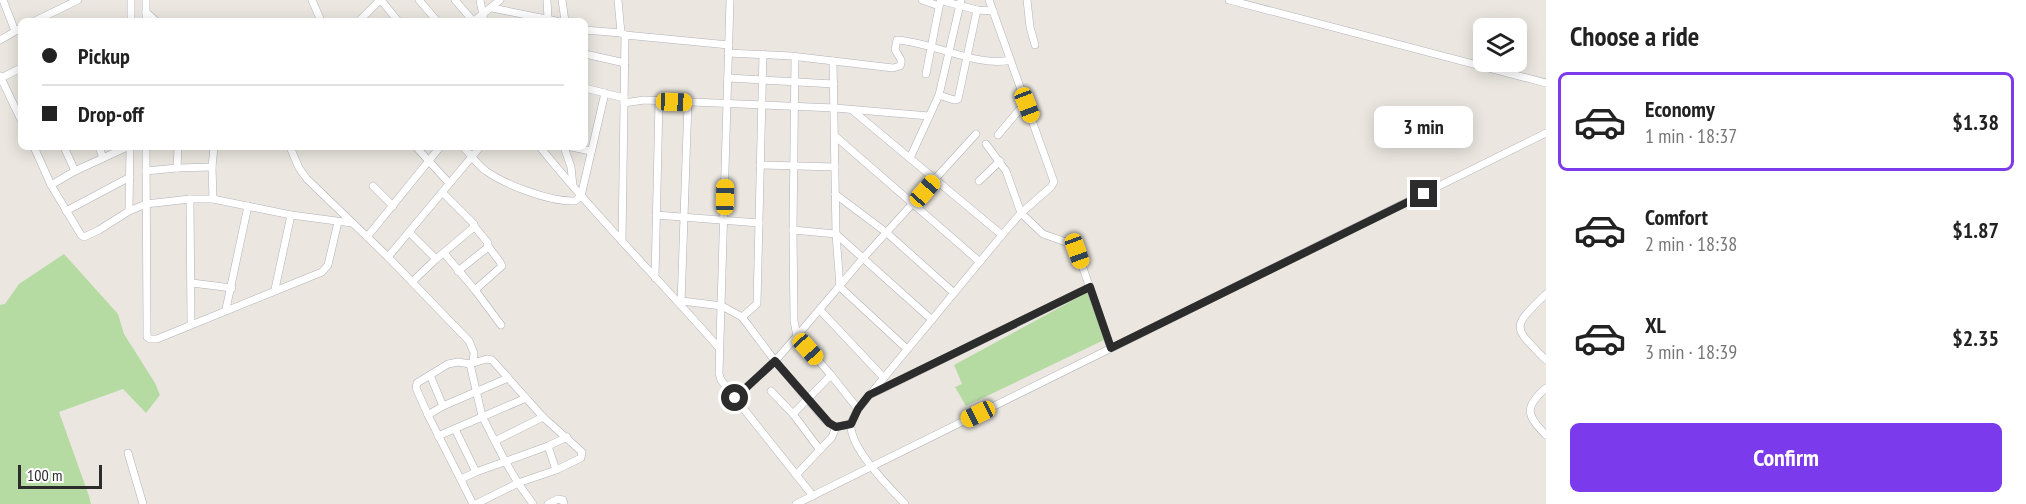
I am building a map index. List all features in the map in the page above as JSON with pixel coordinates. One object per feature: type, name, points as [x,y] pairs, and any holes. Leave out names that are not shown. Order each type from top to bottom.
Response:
[{"type":"street","points":[[0,40],[18,30],[3,0]]},
{"type":"street","points":[[41,18],[78,0]]},
{"type":"street","points":[[131,0],[131,18]]},
{"type":"street","points":[[146,0],[146,18]]},
{"type":"street","points":[[312,0],[320,18]]},
{"type":"street","points":[[362,18],[380,0],[395,18]]},
{"type":"street","points":[[419,0],[434,18]]},
{"type":"street","points":[[455,0],[471,18]]},
{"type":"street","points":[[480,0],[483,18]]},
{"type":"street","points":[[483,18],[500,0]]},
{"type":"street","points":[[547,0],[548,18]]},
{"type":"street","points":[[562,0],[565,18]]},
{"type":"street","points":[[618,0],[625,63],[622,242]]},
{"type":"street","points":[[730,0],[719,375],[813,496]]},
{"type":"street","points":[[922,0],[939,6]]},
{"type":"street","points":[[905,504],[871,467],[855,440],[851,424],[858,409],[869,395],[1002,235],[1022,213],[1051,188],[1054,182],[989,0]]},
{"type":"street","points":[[1027,0],[1035,45]]},
{"type":"street","points":[[1229,0],[1546,83]]},
{"type":"street","points":[[926,74],[940,2],[960,3],[977,10],[993,11]]},
{"type":"street","points":[[910,158],[939,95],[960,3]]},
{"type":"street","points":[[492,8],[543,18]]},
{"type":"street","points":[[939,95],[954,100],[958,99],[977,10]]},
{"type":"street","points":[[146,12],[153,18]]},
{"type":"street","points":[[588,30],[729,45]]},
{"type":"street","points":[[728,53],[763,54],[888,68],[900,66],[902,61],[895,49],[897,40],[997,63],[1010,60]]},
{"type":"street","points":[[742,316],[757,304],[763,54]]},
{"type":"street","points":[[588,55],[625,63]]},
{"type":"street","points":[[795,57],[793,230],[794,311],[797,336],[858,409]]},
{"type":"street","points":[[833,61],[836,234],[840,287],[907,349]]},
{"type":"street","points":[[18,69],[1,77],[18,114]]},
{"type":"street","points":[[728,78],[834,84]]},
{"type":"street","points":[[588,89],[624,100],[835,108],[929,116]]},
{"type":"street","points":[[466,150],[483,169],[513,185],[569,201],[577,200],[581,196],[605,93]]},
{"type":"street","points":[[655,278],[659,101]]},
{"type":"street","points":[[682,303],[688,102]]},
{"type":"street","points":[[998,135],[1018,110],[1027,105]]},
{"type":"street","points":[[851,109],[1002,235]]},
{"type":"street","points":[[796,504],[1546,133]]},
{"type":"street","points":[[735,398],[775,361],[864,257],[976,134]]},
{"type":"street","points":[[835,136],[980,262]]},
{"type":"street","points":[[986,144],[1006,171],[1022,213],[1043,234],[1066,242],[1075,248],[1111,348]]},
{"type":"street","points":[[35,150],[51,185],[81,235],[85,237],[129,211],[146,204],[190,200],[213,199],[352,224]]},
{"type":"street","points":[[65,150],[75,171]]},
{"type":"street","points":[[100,150],[103,158]]},
{"type":"street","points":[[51,185],[75,171],[122,150]]},
{"type":"street","points":[[129,150],[129,211]]},
{"type":"street","points":[[146,150],[147,337],[150,339],[157,339],[326,269],[338,222]]},
{"type":"street","points":[[177,168],[178,150]]},
{"type":"street","points":[[213,199],[214,150]]},
{"type":"street","points":[[291,150],[307,179],[388,257],[469,341],[474,353],[471,364],[475,392],[482,416],[504,461],[533,504]]},
{"type":"street","points":[[419,150],[449,183]]},
{"type":"street","points":[[367,237],[438,150]]},
{"type":"street","points":[[388,257],[477,150]]},
{"type":"street","points":[[542,150],[574,189],[655,278],[682,303],[719,348]]},
{"type":"street","points":[[565,150],[571,167],[574,189]]},
{"type":"street","points":[[586,150],[591,151]]},
{"type":"street","points":[[979,181],[1000,161]]},
{"type":"street","points":[[760,165],[835,167]]},
{"type":"street","points":[[146,171],[212,167]]},
{"type":"street","points":[[66,211],[130,177]]},
{"type":"street","points":[[373,186],[393,206]]},
{"type":"street","points":[[442,192],[474,225],[502,266],[475,290]]},
{"type":"street","points":[[835,194],[886,233],[954,293]]},
{"type":"street","points":[[190,200],[191,324]]},
{"type":"street","points":[[226,309],[248,206]]},
{"type":"street","points":[[275,289],[291,214]]},
{"type":"street","points":[[656,215],[759,223]]},
{"type":"street","points":[[412,282],[474,225]]},
{"type":"street","points":[[793,230],[836,234],[932,320]]},
{"type":"street","points":[[409,232],[436,260]]},
{"type":"street","points":[[458,271],[488,246]]},
{"type":"street","points":[[444,253],[501,325]]},
{"type":"street","points":[[192,283],[232,288]]},
{"type":"street","points":[[869,395],[1090,287]]},
{"type":"street","points":[[1546,294],[1524,315],[1520,323],[1520,331],[1525,339],[1546,360]]},
{"type":"street","points":[[682,303],[722,306],[742,316],[775,361],[825,420],[836,427],[851,424]]},
{"type":"street","points":[[820,310],[884,378]]},
{"type":"street","points":[[487,359],[492,360],[543,417],[582,452],[581,458],[556,470],[518,483],[474,504],[438,436],[416,386],[430,375],[453,362],[471,364],[487,359]]},
{"type":"street","points":[[430,375],[443,406]]},
{"type":"street","points":[[793,414],[831,375]]},
{"type":"street","points":[[428,415],[443,406],[508,378]]},
{"type":"street","points":[[1546,388],[1534,399],[1529,409],[1533,421],[1546,435]]},
{"type":"street","points":[[771,391],[793,414],[820,450]]},
{"type":"street","points":[[438,436],[526,398]]},
{"type":"street","points":[[495,441],[543,417]]},
{"type":"street","points":[[796,475],[834,434],[836,427]]},
{"type":"street","points":[[454,429],[476,472]]},
{"type":"street","points":[[461,479],[567,437]]},
{"type":"street","points":[[548,446],[556,470]]},
{"type":"street","points":[[128,453],[143,504]]},
{"type":"street","points":[[548,504],[558,499],[563,500],[564,504]]},
{"type":"green space","points":[[64,254],[118,314],[124,334],[160,395],[146,413],[123,389],[59,412],[91,504],[0,504],[0,305],[5,304],[19,284]]},
{"type":"green space","points":[[1088,292],[1104,340],[966,406],[955,387],[962,384],[954,365]]},
{"type":"route","points":[[735,398],[775,361],[825,420],[836,427],[851,424],[858,409],[869,395],[1090,287],[1111,348],[1424,194]]}]
